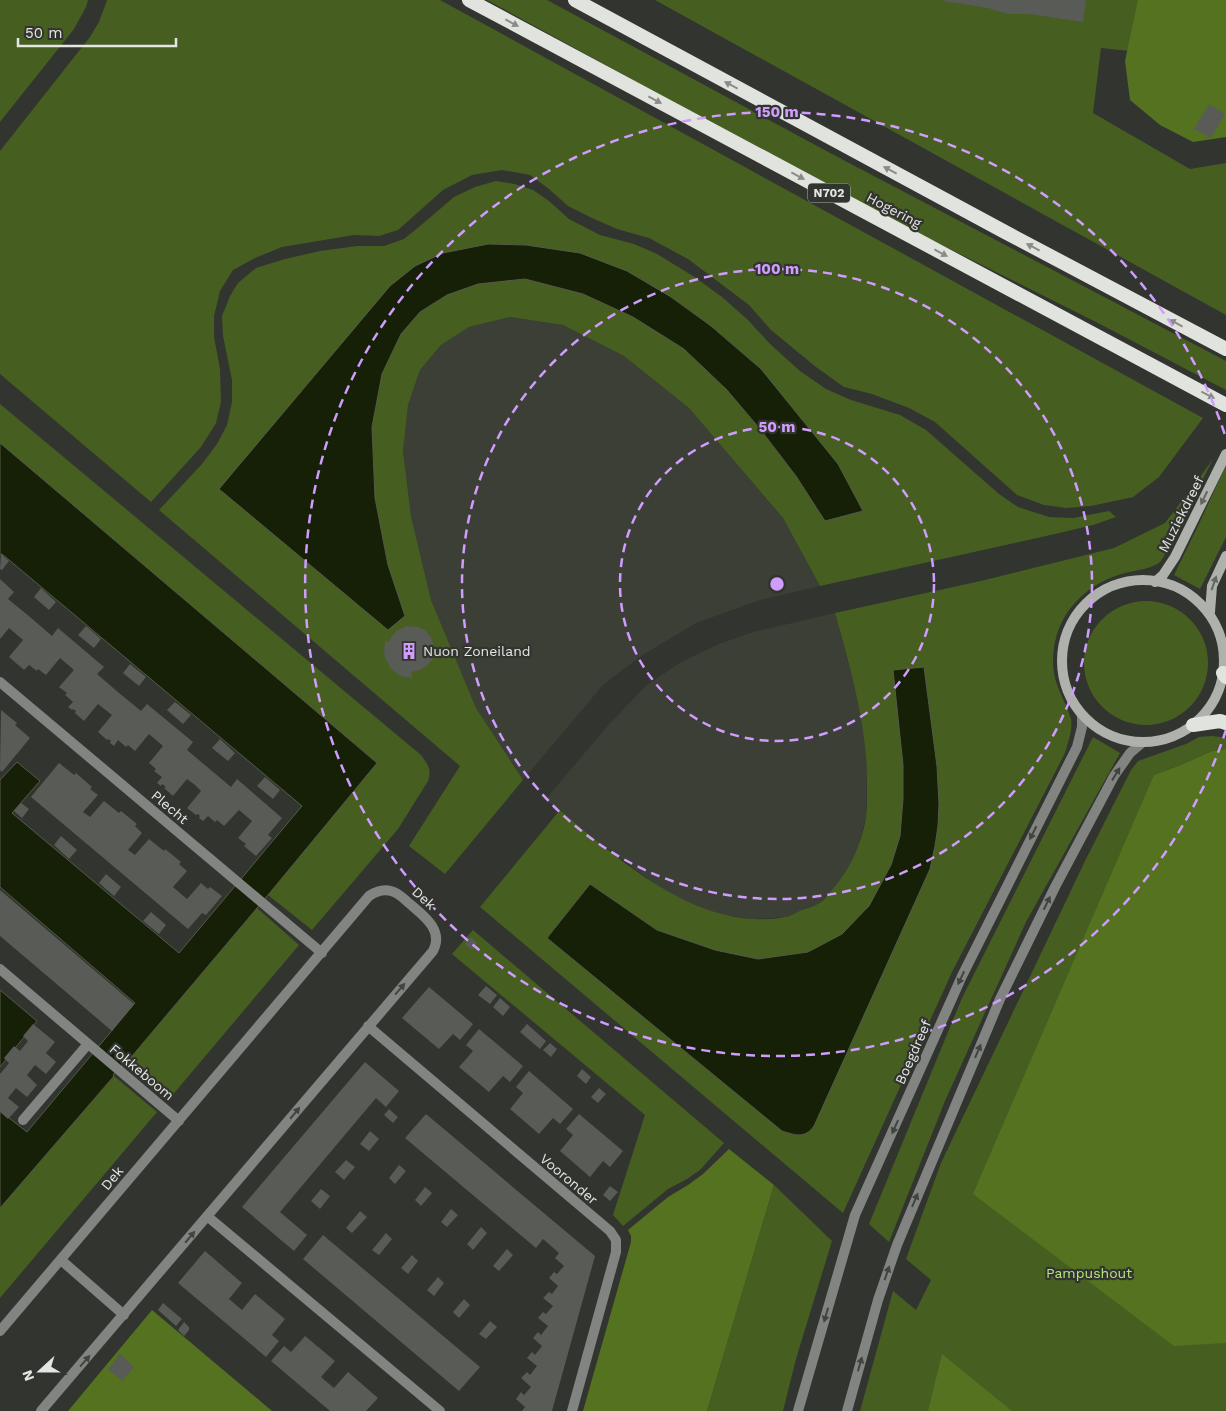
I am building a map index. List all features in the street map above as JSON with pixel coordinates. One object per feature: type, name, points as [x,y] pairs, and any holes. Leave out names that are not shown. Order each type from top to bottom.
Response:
[{"type":"highway","name":"Hogering","points":[[469,0],[1226,405]]},
{"type":"highway","points":[[575,0],[1223,348]]},
{"type":"highway","points":[[1192,725],[1220,721],[1226,723]]},
{"type":"main road","name":"Muziekdreef","points":[[1155,582],[1163,575],[1176,557],[1226,454]]},
{"type":"main road","points":[[1210,612],[1193,597],[1178,588],[1155,582],[1136,581],[1113,586],[1095,598],[1080,611],[1065,634],[1061,660],[1066,687],[1082,716],[1096,727],[1118,738],[1143,742],[1169,738],[1192,725],[1207,711],[1218,693],[1225,675],[1224,649],[1210,612],[1212,586],[1226,556]]},
{"type":"street","name":"Plecht","points":[[0,682],[322,953]]},
{"type":"street","name":"Boegdreef","points":[[798,1411],[855,1215],[962,976],[1077,747],[1082,727],[1082,716]]},
{"type":"street","points":[[847,1411],[878,1300],[897,1246],[1000,999],[1055,887],[1114,776],[1130,753],[1143,742]]},
{"type":"street","name":"Dek","points":[[0,1331],[369,896],[375,892],[390,890],[397,893],[426,918],[434,928],[436,935],[436,944],[433,951],[124,1316],[41,1411]]},
{"type":"street","name":"Fokkeboom","points":[[0,969],[179,1121]]},
{"type":"street","name":"Vooronder","points":[[368,1026],[610,1231],[616,1240],[616,1252],[572,1411]]},
{"type":"street","points":[[23,1120],[91,1046]]},
{"type":"street","points":[[207,1216],[440,1411]]},
{"type":"street","points":[[62,1260],[124,1316]]},
{"type":"shaded area","points":[[488,244],[526,245],[580,253],[627,271],[671,297],[711,326],[761,369],[838,464],[863,511],[825,521],[796,476],[727,390],[684,349],[633,317],[583,294],[525,279],[478,284],[447,295],[420,312],[401,334],[382,374],[372,427],[375,498],[388,565],[405,616],[388,630],[219,489],[390,286],[415,266],[443,253]]},
{"type":"shaded area","points":[[510,317],[563,325],[624,356],[689,408],[783,518],[820,586],[760,600],[696,623],[641,656],[603,685],[523,780],[476,708],[431,600],[411,516],[403,450],[408,405],[420,370],[441,345],[469,327]]},
{"type":"shaded area","points":[[0,443],[377,763],[127,1062],[125,1061],[0,1208],[0,1111],[27,1132],[135,1003],[0,887],[0,780],[17,762],[40,781],[12,813],[179,953],[302,806],[2,554],[0,555]]},
{"type":"shaded area","points":[[835,613],[864,730],[867,773],[866,817],[857,851],[842,880],[819,904],[785,917],[754,919],[717,914],[662,889],[545,800],[610,723],[647,685],[681,662],[719,644],[753,632]]},
{"type":"shaded area","points":[[924,667],[937,766],[939,804],[938,826],[930,869],[814,1126],[807,1133],[795,1135],[782,1131],[547,938],[590,884],[657,930],[715,950],[758,959],[808,952],[842,934],[869,906],[891,865],[900,836],[903,765],[893,670]]},
{"type":"shaded area","points":[[0,990],[37,1021],[0,1067]]},
{"type":"green space","points":[[0,0],[88,0],[74,29],[0,122]]},
{"type":"green space","points":[[107,0],[440,0],[1203,418],[1159,477],[1133,497],[1091,506],[1066,508],[1044,505],[1017,495],[935,422],[909,408],[872,394],[844,387],[771,330],[749,305],[688,259],[649,238],[617,229],[568,206],[530,175],[502,170],[472,175],[443,190],[398,230],[379,236],[354,235],[282,247],[255,258],[233,270],[220,291],[214,316],[214,337],[220,369],[221,402],[216,423],[201,447],[151,502],[0,374],[0,151],[90,37],[99,22]]},
{"type":"green space","points":[[487,0],[547,0],[832,154],[1226,361],[1226,390],[1098,323],[912,230]]},
{"type":"green space","points":[[655,0],[1174,0],[1168,55],[1101,48],[1093,113],[1190,169],[1226,163],[1226,315]]},
{"type":"green space","points":[[1138,0],[1226,0],[1226,137],[1193,142],[1160,125],[1130,100],[1125,61]]},
{"type":"green space","points":[[496,181],[515,184],[533,190],[569,219],[600,235],[634,244],[657,254],[693,276],[722,297],[800,371],[826,389],[851,400],[900,415],[926,430],[999,494],[1018,507],[1049,517],[1073,518],[1109,511],[1116,517],[1093,525],[1055,534],[820,586],[783,518],[689,408],[624,356],[563,325],[510,317],[469,327],[441,345],[420,370],[408,405],[403,451],[411,516],[431,600],[476,708],[523,780],[445,874],[409,846],[460,766],[159,510],[202,464],[217,444],[227,425],[232,402],[232,380],[223,336],[222,316],[230,296],[238,283],[256,268],[285,259],[320,251],[357,246],[384,246],[404,239],[454,197],[475,187]],"holes":[[[488,244],[526,245],[627,271],[671,297],[711,326],[761,369],[825,521],[796,476],[760,429],[727,390],[684,349],[633,317],[583,294],[525,279],[478,284],[447,295],[420,312],[401,334],[382,374],[372,427],[375,498],[388,565],[405,616],[219,489],[443,253]]]},
{"type":"green space","points":[[0,404],[421,755],[427,764],[430,773],[428,781],[398,829],[312,930],[268,895],[377,763],[0,443]]},
{"type":"green space","points":[[1213,459],[1161,561],[1149,568],[1113,577],[1090,589],[1072,607],[1059,629],[1055,642],[1054,670],[1056,682],[1071,719],[1071,732],[1065,753],[952,972],[843,1213],[480,907],[560,810],[608,850],[663,888],[692,903],[722,914],[753,919],[787,916],[820,903],[843,876],[853,858],[864,828],[867,810],[867,765],[862,721],[835,613],[985,580],[1114,548],[1165,523]],"holes":[[[924,667],[937,766],[939,804],[802,1135],[794,1135],[782,1131],[547,938],[590,884],[657,930],[715,950],[758,959],[808,952],[842,935],[869,906],[891,865],[900,836],[903,765],[893,671]]]},
{"type":"green space","points":[[1226,465],[1226,537],[1200,589],[1174,575]]},
{"type":"green space","points":[[1146,601],[1170,605],[1190,619],[1204,639],[1208,663],[1204,687],[1190,707],[1170,721],[1146,725],[1122,721],[1102,707],[1088,687],[1084,663],[1088,639],[1102,619],[1122,605]]},
{"type":"green space","points":[[1093,737],[1120,753],[1026,922],[945,1101],[889,1242],[869,1224],[962,998]]},
{"type":"green space","name":"Pampushout","points":[[1199,737],[1226,738],[1226,749],[1212,751],[1154,775],[1226,776],[1226,1411],[860,1411],[893,1291],[916,1310],[931,1280],[906,1259],[941,1163],[1085,861],[1131,770],[1138,761],[1186,744]]},
{"type":"green space","name":"Pampushout","points":[[1226,749],[1226,1343],[1174,1346],[973,1194],[1154,775],[1212,751]]},
{"type":"green space","points":[[257,908],[299,945],[170,1098],[127,1062]]},
{"type":"green space","points":[[473,930],[724,1143],[700,1170],[668,1189],[623,1226],[613,1215],[645,1115],[452,954]]},
{"type":"green space","points":[[114,1076],[157,1112],[0,1298],[0,1208]]},
{"type":"green space","points":[[729,1149],[774,1185],[707,1411],[583,1411],[631,1242],[628,1230],[668,1197],[703,1174]]},
{"type":"green space","points":[[774,1185],[832,1241],[796,1359],[783,1411],[707,1411]]},
{"type":"green space","points":[[152,1310],[272,1411],[68,1411]]},
{"type":"green space","points":[[942,1354],[1012,1411],[928,1411]]},
{"type":"building","points":[[943,0],[1086,0],[1083,22],[1030,14],[1008,14],[988,8]]},
{"type":"building","points":[[1209,104],[1225,114],[1211,138],[1194,129]]},
{"type":"building","points":[[1,554],[9,561],[2,570],[0,569]]},
{"type":"building","points":[[0,579],[14,592],[8,599],[52,636],[58,628],[104,667],[97,674],[119,693],[141,711],[147,704],[193,742],[187,750],[231,787],[237,779],[282,818],[268,835],[272,838],[256,856],[238,838],[252,821],[239,810],[224,826],[208,816],[203,821],[199,818],[198,814],[196,815],[187,808],[201,791],[195,785],[187,779],[173,796],[164,788],[166,787],[157,783],[162,777],[154,771],[156,769],[149,763],[163,746],[149,734],[135,751],[128,745],[126,747],[118,740],[114,746],[110,743],[111,741],[98,732],[112,715],[98,704],[84,721],[75,713],[76,711],[68,707],[73,702],[65,695],[67,693],[59,687],[74,670],[60,658],[46,675],[29,665],[24,670],[9,657],[23,640],[9,628],[0,639]]},
{"type":"building","points":[[41,588],[56,602],[49,610],[34,597]]},
{"type":"building","points":[[86,626],[101,639],[94,648],[78,635]]},
{"type":"building","name":"Nuon Zoneiland","points":[[407,626],[425,630],[431,637],[434,646],[434,655],[431,661],[420,670],[411,672],[413,678],[401,676],[392,670],[384,652],[385,641],[389,642],[396,631]]},
{"type":"building","points":[[130,664],[146,677],[139,686],[123,673]]},
{"type":"building","points":[[175,702],[191,715],[183,724],[167,710]]},
{"type":"building","points":[[1,710],[17,723],[15,725],[30,738],[2,772],[0,770]]},
{"type":"building","points":[[220,739],[235,753],[228,761],[212,748]]},
{"type":"building","points":[[59,763],[74,775],[76,773],[98,795],[83,812],[90,817],[104,801],[119,813],[121,811],[137,824],[135,826],[142,833],[128,850],[135,855],[149,839],[181,862],[179,864],[187,871],[173,887],[187,899],[201,883],[222,896],[206,915],[202,913],[188,929],[31,797]]},
{"type":"building","points":[[265,777],[280,790],[273,799],[257,786]]},
{"type":"building","points":[[21,803],[29,809],[22,818],[14,811]]},
{"type":"building","points":[[61,836],[77,850],[69,859],[54,845]]},
{"type":"building","points":[[106,874],[121,887],[114,896],[99,883]]},
{"type":"building","points":[[0,890],[134,1004],[112,1031],[0,936]]},
{"type":"building","points":[[151,912],[166,925],[159,934],[143,921]]},
{"type":"building","points":[[471,937],[477,943],[472,950],[465,944]]},
{"type":"building","points":[[486,986],[497,995],[490,1004],[478,995]]},
{"type":"building","points":[[429,987],[473,1024],[460,1040],[453,1034],[439,1049],[402,1018]]},
{"type":"building","points":[[500,998],[510,1007],[503,1016],[493,1007]]},
{"type":"building","points":[[33,1024],[55,1042],[46,1053],[56,1062],[46,1074],[35,1065],[27,1075],[37,1085],[27,1097],[16,1088],[8,1098],[19,1107],[8,1119],[0,1112],[0,1073],[9,1063],[4,1058],[14,1046],[20,1051],[28,1041],[23,1036]]},
{"type":"building","points":[[527,1024],[546,1041],[540,1049],[520,1032]]},
{"type":"building","points":[[479,1029],[523,1066],[510,1082],[503,1076],[489,1092],[459,1067],[473,1051],[466,1045]]},
{"type":"building","points":[[550,1043],[557,1049],[551,1057],[543,1050]]},
{"type":"building","points":[[365,1062],[399,1091],[386,1107],[376,1098],[280,1212],[307,1235],[294,1251],[242,1207]]},
{"type":"building","points":[[582,1069],[591,1077],[586,1084],[577,1076]]},
{"type":"building","points":[[529,1071],[573,1109],[560,1124],[553,1118],[539,1134],[510,1109],[523,1093],[516,1087]]},
{"type":"building","points":[[599,1088],[606,1094],[598,1103],[591,1097]]},
{"type":"building","points":[[389,1109],[398,1117],[393,1123],[384,1115]]},
{"type":"building","points":[[426,1114],[595,1256],[552,1411],[522,1411],[525,1407],[516,1399],[521,1392],[524,1395],[531,1387],[521,1378],[527,1372],[530,1375],[537,1366],[527,1358],[532,1352],[535,1355],[542,1346],[533,1338],[538,1332],[541,1335],[548,1326],[538,1318],[543,1312],[546,1314],[553,1306],[543,1298],[549,1292],[552,1294],[558,1286],[549,1278],[554,1272],[557,1274],[564,1266],[555,1258],[559,1253],[543,1239],[536,1248],[405,1138]]},
{"type":"building","points":[[579,1114],[623,1151],[610,1167],[603,1161],[590,1177],[560,1151],[573,1135],[566,1129]]},
{"type":"building","points":[[370,1131],[379,1139],[369,1151],[360,1144]]},
{"type":"building","points":[[346,1160],[355,1167],[344,1180],[335,1172]]},
{"type":"building","points":[[399,1165],[406,1171],[395,1184],[389,1178]]},
{"type":"building","points":[[610,1186],[618,1192],[610,1201],[603,1195]]},
{"type":"building","points":[[425,1187],[432,1193],[421,1206],[415,1200]]},
{"type":"building","points":[[321,1189],[330,1196],[320,1209],[311,1201]]},
{"type":"building","points":[[451,1209],[458,1215],[447,1227],[441,1222]]},
{"type":"building","points":[[360,1211],[367,1217],[352,1233],[346,1228]]},
{"type":"building","points":[[481,1227],[487,1233],[473,1250],[467,1244]]},
{"type":"building","points":[[386,1233],[392,1239],[379,1255],[372,1250]]},
{"type":"building","points":[[323,1235],[480,1367],[459,1391],[303,1259]]},
{"type":"building","points":[[507,1249],[513,1255],[499,1271],[493,1266]]},
{"type":"building","points":[[205,1251],[242,1283],[229,1299],[242,1310],[255,1294],[285,1319],[272,1335],[279,1341],[266,1357],[178,1283]]},
{"type":"building","points":[[412,1255],[418,1261],[408,1274],[401,1268]]},
{"type":"building","points":[[438,1277],[444,1283],[434,1296],[427,1290]]},
{"type":"building","points":[[464,1299],[470,1305],[459,1318],[453,1312]]},
{"type":"building","points":[[163,1303],[182,1319],[176,1326],[158,1310]]},
{"type":"building","points":[[490,1321],[497,1327],[486,1339],[479,1334]]},
{"type":"building","points":[[184,1322],[189,1327],[189,1330],[184,1336],[178,1330]]},
{"type":"building","points":[[305,1336],[335,1361],[321,1377],[328,1383],[334,1388],[348,1372],[378,1398],[366,1411],[330,1411],[271,1361],[284,1346],[291,1352]]},
{"type":"building","points":[[120,1354],[134,1367],[122,1381],[108,1369]]},
{"type":"place","name":"Nuon Zoneiland","points":[[409,651]]}]
